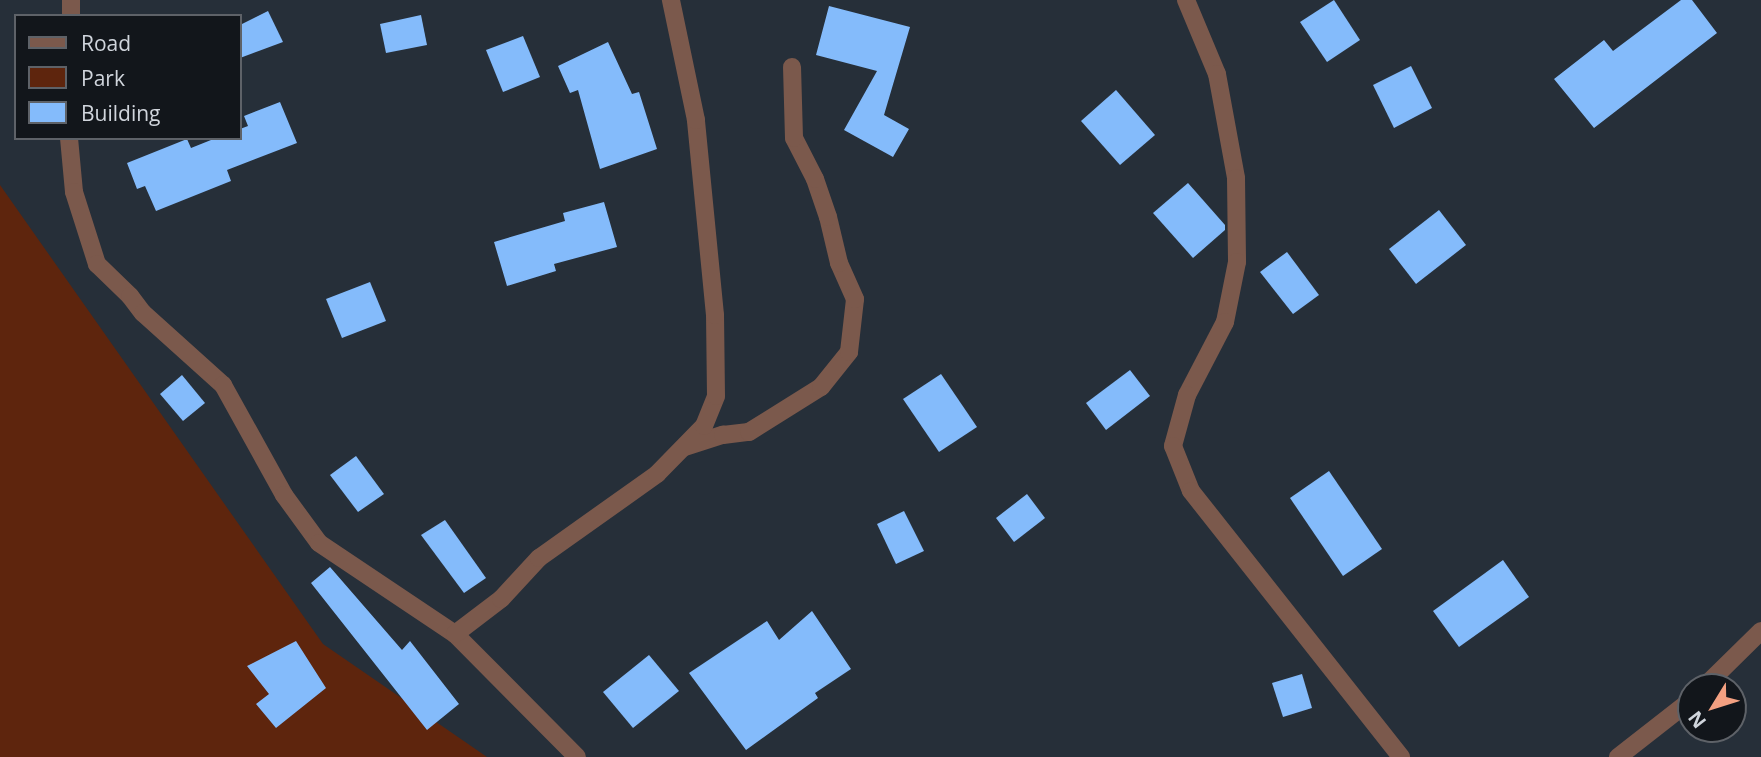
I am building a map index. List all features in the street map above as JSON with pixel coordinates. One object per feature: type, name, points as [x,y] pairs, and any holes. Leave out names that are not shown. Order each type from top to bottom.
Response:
[{"type":"street","points":[[455,634],[501,599],[539,558],[657,474],[704,426],[716,397],[715,314],[696,120],[671,0]]},
{"type":"street","points":[[1186,0],[1217,74],[1236,178],[1237,262],[1224,321],[1187,395],[1172,446],[1191,491],[1401,757]]},
{"type":"street","points":[[685,447],[723,435],[750,432],[821,387],[849,352],[855,299],[839,263],[815,179],[794,138],[792,67]]},
{"type":"street","points":[[69,140],[74,192],[97,264],[130,296],[143,313],[223,385],[284,495],[319,543],[455,634],[577,757]]},
{"type":"street","points":[[1718,673],[1761,631]]},
{"type":"street","points":[[1618,757],[1677,711]]},
{"type":"green space","points":[[0,185],[323,644],[487,757],[0,757]]},
{"type":"building","points":[[1334,0],[1360,40],[1327,62],[1300,22]]},
{"type":"building","points":[[1681,0],[1692,0],[1717,33],[1594,128],[1554,79],[1604,40],[1613,51]]},
{"type":"building","points":[[829,6],[910,27],[884,115],[909,129],[893,157],[844,130],[877,71],[816,55]]},
{"type":"building","points":[[268,11],[283,42],[242,57],[242,24]]},
{"type":"building","points":[[421,15],[427,45],[386,53],[380,24]]},
{"type":"building","points":[[523,36],[540,77],[503,92],[486,50]]},
{"type":"building","points":[[608,42],[632,94],[639,92],[657,149],[600,169],[578,90],[570,93],[558,66]]},
{"type":"building","points":[[1411,66],[1432,108],[1394,128],[1373,85]]},
{"type":"building","points":[[1116,90],[1155,135],[1120,165],[1081,121]]},
{"type":"building","points":[[280,102],[297,143],[227,170],[231,181],[156,211],[145,186],[137,189],[127,163],[184,140],[187,140],[191,148],[211,140],[242,140],[242,128],[248,126],[244,116]]},
{"type":"building","points":[[1188,183],[1225,225],[1225,230],[1193,258],[1153,213]]},
{"type":"building","points":[[604,202],[617,247],[554,264],[556,271],[507,286],[494,242],[565,221],[563,213]]},
{"type":"building","points":[[1439,210],[1466,245],[1416,284],[1389,249]]},
{"type":"building","points":[[1287,252],[1319,295],[1293,314],[1260,272]]},
{"type":"building","points":[[370,282],[386,321],[342,338],[326,299]]},
{"type":"building","points":[[1130,370],[1150,396],[1106,430],[1086,403]]},
{"type":"building","points":[[941,374],[977,427],[939,452],[903,399]]},
{"type":"building","points":[[182,375],[205,403],[183,421],[160,394]]},
{"type":"building","points":[[356,456],[384,494],[358,512],[330,475]]},
{"type":"building","points":[[1329,471],[1382,549],[1343,576],[1290,498]]},
{"type":"building","points":[[1027,494],[1045,518],[1014,542],[996,518]]},
{"type":"building","points":[[904,511],[924,551],[896,564],[877,524]]},
{"type":"building","points":[[445,520],[486,578],[464,593],[421,535]]},
{"type":"building","points":[[1503,560],[1529,597],[1459,647],[1433,611]]},
{"type":"building","points":[[330,567],[402,650],[410,641],[459,704],[427,730],[311,583]]},
{"type":"building","points":[[812,611],[851,669],[815,693],[818,698],[746,750],[689,673],[767,621],[779,640]]},
{"type":"building","points":[[296,641],[326,688],[276,728],[256,704],[269,694],[247,666]]},
{"type":"building","points":[[649,655],[679,691],[633,728],[603,692]]},
{"type":"building","points":[[1302,674],[1312,708],[1283,717],[1272,683]]}]
